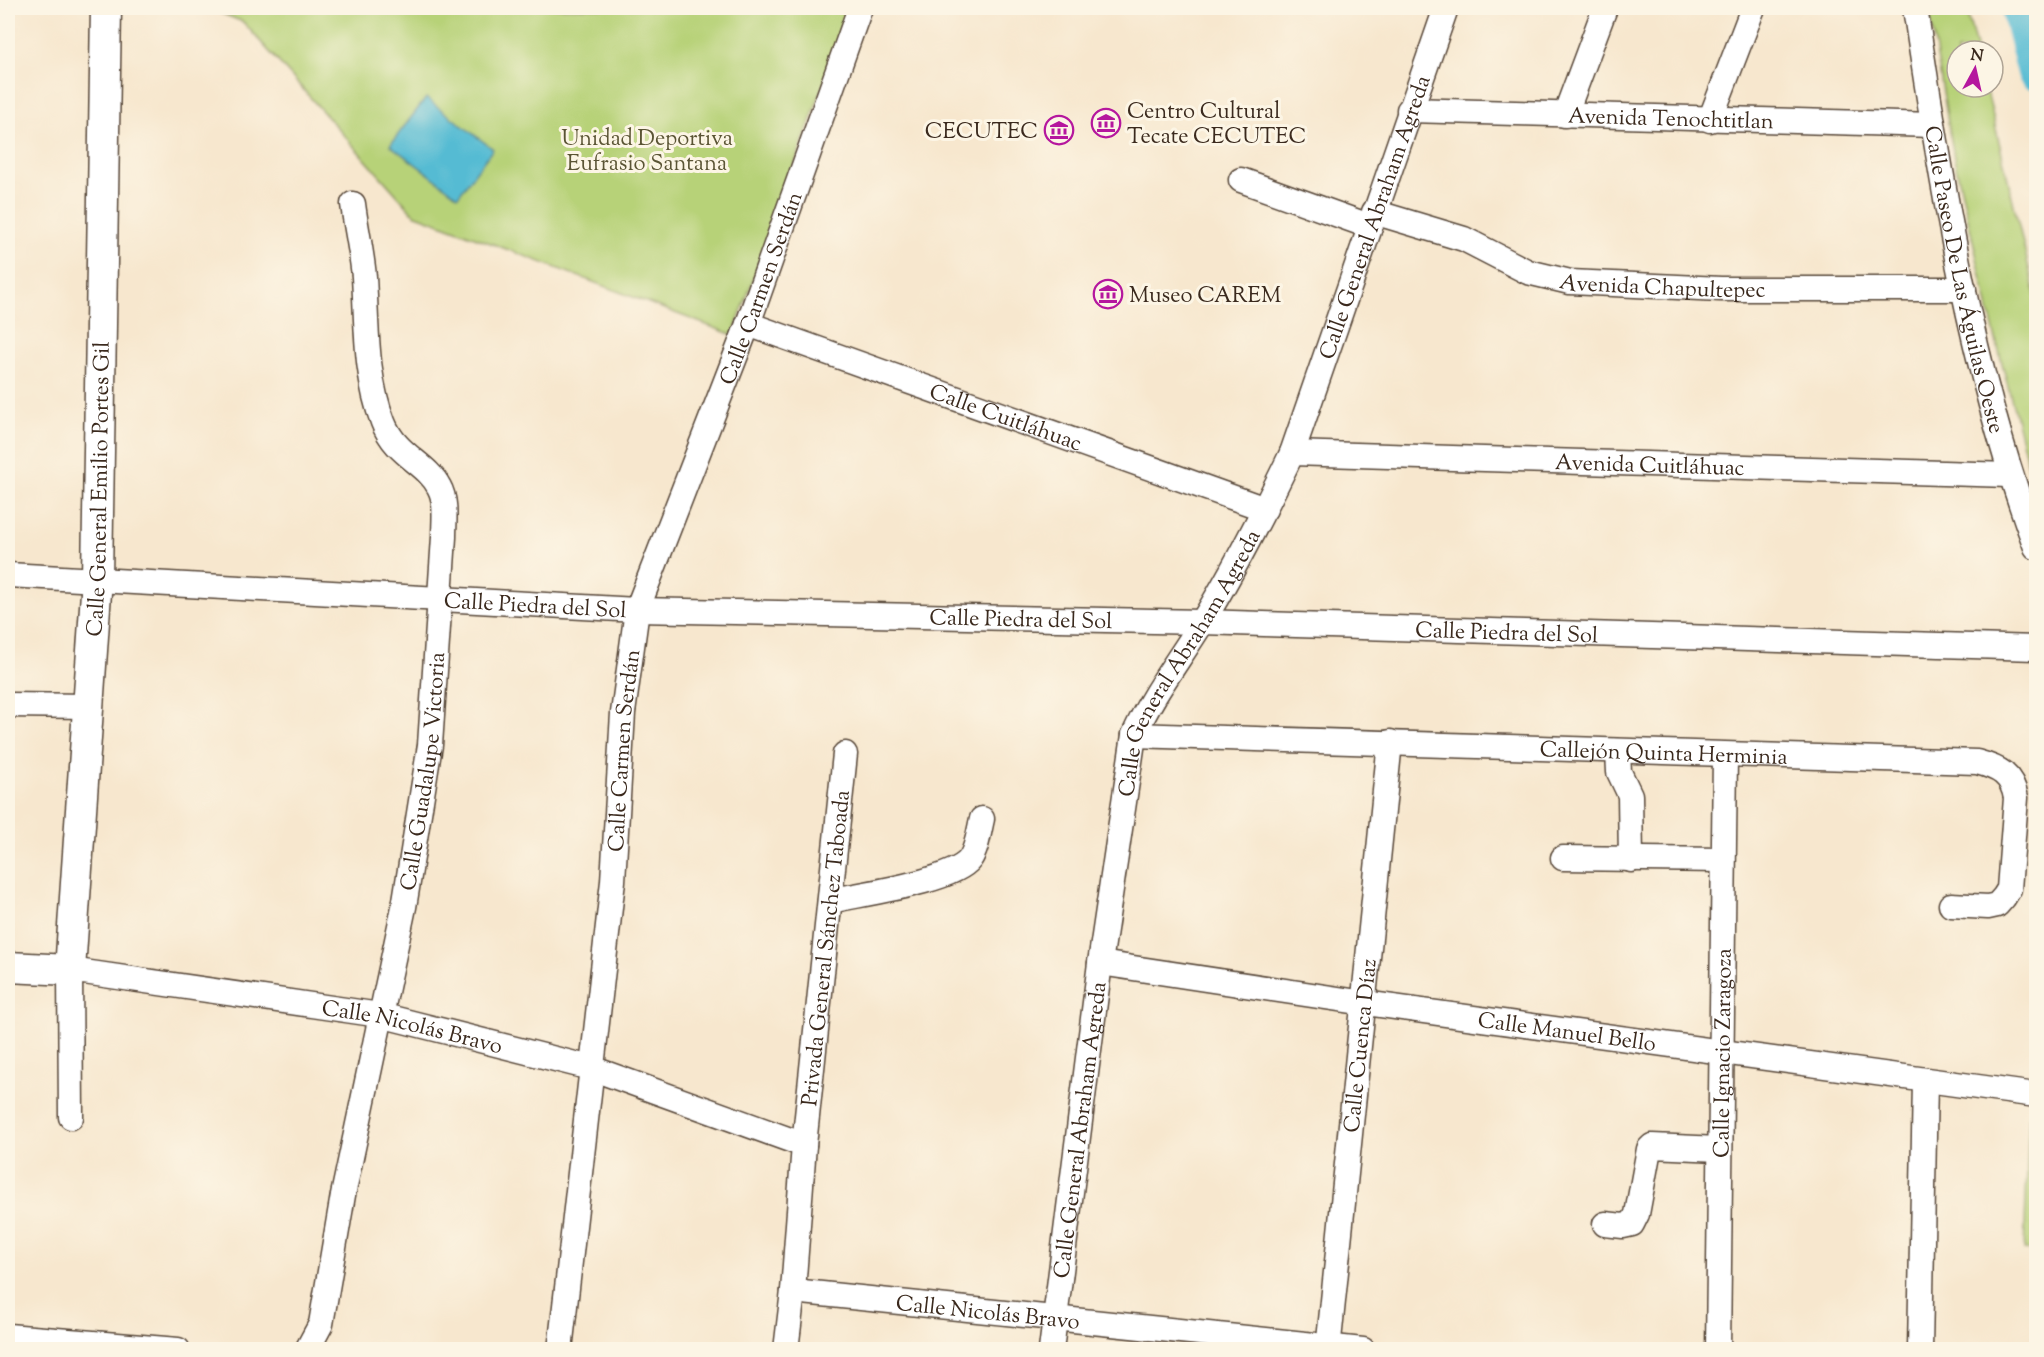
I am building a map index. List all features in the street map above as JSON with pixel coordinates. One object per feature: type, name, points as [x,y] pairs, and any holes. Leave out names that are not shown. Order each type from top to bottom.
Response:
[{"type":"street","name":"Calle General Emilio Portes Gil","points":[[70,970],[97,578],[106,8]]},
{"type":"street","name":"Calle Carmen Serdán","points":[[560,1350],[613,881],[623,712],[637,610],[748,324],[860,8]]},
{"type":"street","name":"Calle General Abraham Agreda","points":[[1051,1350],[1100,963],[1134,735],[1143,715],[1202,622],[1265,509],[1292,453],[1446,8]]},
{"type":"street","points":[[1565,115],[1605,8]]},
{"type":"street","points":[[1710,120],[1753,8]]},
{"type":"street","name":"Calle Paseo De Las Águilas Oeste","points":[[1916,8],[1933,125],[1964,289],[2010,475],[2037,547]]},
{"type":"street","name":"Avenida Tenochtitlan","points":[[1409,110],[1933,125]]},
{"type":"street","name":"Avenida Chapultepec","points":[[1242,180],[1372,219],[1457,237],[1528,272],[1569,282],[1721,289],[1964,289]]},
{"type":"street","name":"Calle Guadalupe Victoria","points":[[307,1350],[321,1324],[343,1195],[404,907],[430,745],[440,600],[443,503],[440,488],[430,474],[400,451],[383,423],[373,388],[365,337],[363,275],[353,204]]},
{"type":"street","name":"Calle Cuitláhuac","points":[[748,324],[1265,509]]},
{"type":"street","name":"Avenida Cuitláhuac","points":[[1292,453],[2010,475]]},
{"type":"street","name":"Calle Piedra del Sol","points":[[8,574],[637,610],[1202,622],[2037,648]]},
{"type":"street","points":[[8,705],[88,706]]},
{"type":"street","name":"Callejón Quinta Herminia","points":[[1134,735],[1390,742],[1725,756],[1977,762],[1996,767],[2007,774],[2014,785],[2016,798],[2009,889],[1997,904],[1988,907],[1951,905]]},
{"type":"street","name":"Calle Cuenca Díaz","points":[[1328,1348],[1390,742]]},
{"type":"street","points":[[1618,752],[1619,771],[1630,795],[1631,860]]},
{"type":"street","name":"Privada General Sánchez Taboada","points":[[786,1350],[793,1291],[804,1145],[845,754]]},
{"type":"street","name":"Calle Ignacio Zaragoza","points":[[1718,1350],[1719,1052],[1725,756]]},
{"type":"street","points":[[830,901],[886,891],[959,868],[970,858],[982,819]]},
{"type":"street","points":[[1563,858],[1723,860]]},
{"type":"street","name":"Calle Manuel Bello","points":[[1100,963],[1365,1003],[2037,1095]]},
{"type":"street","name":"Calle Nicolás Bravo","points":[[8,967],[70,970],[380,1015],[591,1068],[804,1145]]},
{"type":"street","points":[[70,970],[71,1117]]},
{"type":"street","points":[[1920,1350],[1925,1081]]},
{"type":"street","points":[[1605,1224],[1623,1226],[1632,1224],[1637,1214],[1648,1149],[1652,1146],[1719,1149]]},
{"type":"street","name":"Calle Nicolás Bravo","points":[[793,1291],[1055,1320],[1363,1350]]},
{"type":"street","points":[[8,1336],[66,1345],[178,1350]]},
{"type":"green space","name":"Unidad Deportiva Eufrasio Santana","points":[[208,8],[851,8],[733,335],[414,214],[243,22]]},
{"type":"green space","points":[[1929,8],[1966,8],[1974,39],[1945,39],[1945,99],[1989,99],[2036,298],[2036,495],[1994,332],[1954,158]]},
{"type":"green space","points":[[2029,1117],[2036,1118],[2036,1251],[2024,1250]]},
{"type":"water","points":[[426,98],[493,149],[458,196],[390,145]]},
{"type":"waterway","points":[[2020,8],[2036,72]]},
{"type":"place","name":"Centro Cultural Tecate CECUTEC","points":[[1106,123]]},
{"type":"place","name":"CECUTEC","points":[[1059,130]]},
{"type":"place","name":"Museo CAREM","points":[[1108,294]]}]
